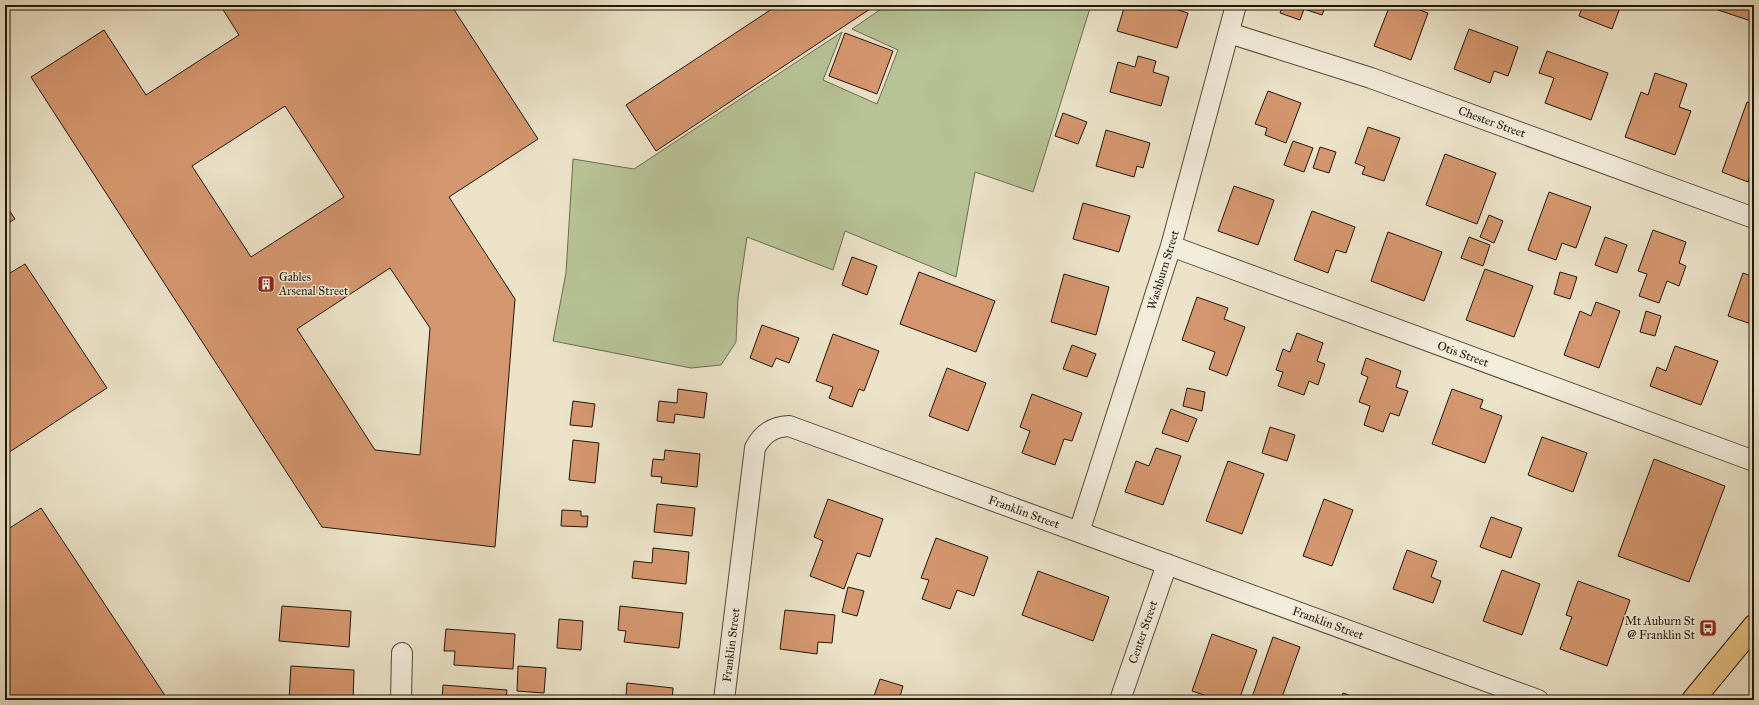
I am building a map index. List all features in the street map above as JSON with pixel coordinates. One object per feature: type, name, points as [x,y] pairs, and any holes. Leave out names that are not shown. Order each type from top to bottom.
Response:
[{"type":"main road","points":[[1693,700],[1754,626]]},
{"type":"street","name":"Washburn Street","points":[[1079,532],[1171,246],[1236,5]]},
{"type":"street","name":"Chester Street","points":[[1229,34],[1371,78],[1754,218]]},
{"type":"street","name":"Otis Street","points":[[1171,246],[1754,461]]},
{"type":"street","name":"Franklin Street","points":[[724,700],[756,448],[760,440],[767,432],[779,426],[789,426],[1538,700]]},
{"type":"street","name":"Center Street","points":[[1120,700],[1167,564]]},
{"type":"street","points":[[401,700],[402,652]]},
{"type":"green space","points":[[887,5],[1091,5],[1033,192],[975,172],[956,277],[845,231],[833,270],[747,237],[738,298],[736,342],[721,365],[691,368],[553,341],[566,273],[573,159],[634,169],[842,32],[823,80],[877,104],[898,50],[852,29]]},
{"type":"building","name":"Gables Arsenal Street","points":[[220,5],[451,5],[538,139],[449,197],[515,299],[495,547],[322,527],[31,77],[104,30],[146,95],[239,35]],"holes":[[[285,106],[344,197],[251,257],[192,166]],[[390,268],[430,328],[420,455],[375,450],[297,329]]]},
{"type":"building","points":[[778,5],[876,5],[656,151],[626,105]]},
{"type":"building","points":[[1125,5],[1161,5],[1188,13],[1177,48],[1117,31]]},
{"type":"building","points":[[1283,5],[1326,5],[1322,15],[1304,9],[1300,20],[1280,13]]},
{"type":"building","points":[[1390,5],[1406,5],[1428,13],[1411,60],[1374,46]]},
{"type":"building","points":[[1583,5],[1621,5],[1612,29],[1579,16]]},
{"type":"building","points":[[1713,5],[1754,5],[1754,22],[1712,8]]},
{"type":"building","points":[[1469,29],[1518,47],[1508,76],[1494,71],[1490,83],[1454,69]]},
{"type":"building","points":[[845,33],[893,51],[877,94],[829,76]]},
{"type":"building","points":[[1547,51],[1608,73],[1591,120],[1545,103],[1554,78],[1539,73]]},
{"type":"building","points":[[1138,56],[1156,61],[1153,72],[1169,77],[1161,106],[1110,92],[1118,62],[1135,67]]},
{"type":"building","points":[[1655,73],[1687,84],[1679,107],[1691,111],[1675,155],[1625,137],[1641,92],[1648,95]]},
{"type":"building","points":[[1268,91],[1301,103],[1286,143],[1265,135],[1267,128],[1255,124]]},
{"type":"building","points":[[1747,102],[1754,105],[1754,165],[1748,182],[1722,172]]},
{"type":"building","points":[[1063,113],[1087,122],[1078,144],[1055,136]]},
{"type":"building","points":[[1368,127],[1400,138],[1384,181],[1362,174],[1365,167],[1355,163]]},
{"type":"building","points":[[1106,130],[1150,143],[1143,168],[1137,166],[1134,177],[1096,166]]},
{"type":"building","points":[[1293,141],[1313,148],[1304,172],[1284,165]]},
{"type":"building","points":[[1320,147],[1336,152],[1329,173],[1313,168]]},
{"type":"building","points":[[1445,154],[1496,173],[1477,224],[1426,205]]},
{"type":"building","points":[[1234,186],[1274,200],[1258,245],[1218,231]]},
{"type":"building","points":[[1549,192],[1591,207],[1576,248],[1562,243],[1556,260],[1528,250]]},
{"type":"building","points":[[1083,203],[1130,216],[1119,252],[1073,239]]},
{"type":"building","points":[[5,204],[15,219],[5,225]]},
{"type":"building","points":[[1312,211],[1355,227],[1346,253],[1336,250],[1328,273],[1294,260]]},
{"type":"building","points":[[1489,215],[1503,221],[1494,243],[1480,237]]},
{"type":"building","points":[[1653,230],[1686,242],[1679,263],[1686,266],[1679,286],[1667,281],[1659,303],[1639,296],[1647,274],[1638,271]]},
{"type":"building","points":[[1388,232],[1442,252],[1424,301],[1371,281]]},
{"type":"building","points":[[1469,237],[1490,245],[1483,266],[1461,258]]},
{"type":"building","points":[[1605,237],[1627,245],[1617,273],[1595,265]]},
{"type":"building","points":[[852,257],[877,266],[867,295],[842,285]]},
{"type":"building","points":[[25,264],[107,388],[5,455],[5,276]]},
{"type":"building","points":[[1485,269],[1533,286],[1514,337],[1466,320]]},
{"type":"building","points":[[919,272],[995,301],[976,352],[900,324]]},
{"type":"building","points":[[1560,272],[1577,277],[1570,299],[1554,294]]},
{"type":"building","points":[[1743,273],[1754,277],[1754,325],[1728,316]]},
{"type":"building","points":[[1064,274],[1109,287],[1096,335],[1051,322]]},
{"type":"building","points":[[1197,297],[1228,308],[1224,319],[1245,327],[1227,376],[1209,369],[1215,352],[1182,340]]},
{"type":"building","points":[[1596,302],[1620,311],[1599,368],[1564,355],[1580,311],[1591,316]]},
{"type":"building","points":[[1646,311],[1661,316],[1655,336],[1640,332]]},
{"type":"building","points":[[762,325],[799,338],[789,363],[776,358],[772,367],[750,358]]},
{"type":"building","points":[[1297,333],[1323,343],[1317,361],[1325,364],[1318,385],[1309,381],[1304,395],[1278,386],[1283,372],[1276,370],[1283,349],[1290,352]]},
{"type":"building","points":[[833,334],[879,351],[864,391],[859,389],[852,407],[829,398],[833,387],[816,381]]},
{"type":"building","points":[[1072,345],[1096,354],[1087,377],[1063,369]]},
{"type":"building","points":[[1675,346],[1718,361],[1701,405],[1650,386],[1657,367],[1666,371]]},
{"type":"building","points":[[1366,358],[1401,371],[1396,387],[1408,391],[1399,416],[1390,413],[1383,432],[1364,425],[1370,406],[1359,402],[1368,377],[1361,374]]},
{"type":"building","points":[[947,368],[986,383],[968,431],[929,416]]},
{"type":"building","points":[[1187,388],[1205,392],[1202,411],[1183,406]]},
{"type":"building","points":[[678,389],[707,393],[704,418],[675,414],[674,423],[657,421],[659,401],[677,403]]},
{"type":"building","points":[[1452,389],[1483,400],[1480,408],[1502,416],[1485,463],[1432,444]]},
{"type":"building","points":[[1032,394],[1082,413],[1072,441],[1064,439],[1055,465],[1022,453],[1030,431],[1020,427]]},
{"type":"building","points":[[573,401],[595,404],[592,427],[570,425]]},
{"type":"building","points":[[1171,409],[1197,419],[1188,442],[1162,433]]},
{"type":"building","points":[[1270,427],[1295,435],[1287,461],[1262,453]]},
{"type":"building","points":[[1542,437],[1587,453],[1573,492],[1528,475]]},
{"type":"building","points":[[573,440],[599,443],[595,483],[569,480]]},
{"type":"building","points":[[1156,448],[1181,456],[1163,505],[1125,492],[1136,461],[1149,466]]},
{"type":"building","points":[[665,450],[700,454],[697,487],[661,483],[662,477],[651,476],[653,459],[664,460]]},
{"type":"building","points":[[1654,459],[1725,486],[1689,582],[1618,556]]},
{"type":"building","points":[[1228,461],[1264,474],[1242,534],[1206,521]]},
{"type":"building","points":[[828,499],[883,519],[870,557],[857,553],[844,589],[810,576],[823,541],[814,537]]},
{"type":"building","points":[[1324,499],[1353,510],[1332,566],[1303,556]]},
{"type":"building","points":[[657,504],[695,508],[692,536],[654,532]]},
{"type":"building","points":[[41,508],[168,700],[5,700],[5,531]]},
{"type":"building","points":[[562,510],[581,511],[581,516],[588,516],[587,527],[561,526]]},
{"type":"building","points":[[1491,517],[1522,528],[1511,558],[1480,547]]},
{"type":"building","points":[[936,538],[988,557],[974,596],[957,590],[950,609],[922,599],[929,580],[921,578]]},
{"type":"building","points":[[653,548],[689,552],[686,584],[632,578],[634,561],[652,563]]},
{"type":"building","points":[[1407,550],[1437,561],[1431,577],[1441,581],[1433,603],[1393,589]]},
{"type":"building","points":[[1502,570],[1540,584],[1522,635],[1483,621]]},
{"type":"building","points":[[1038,571],[1109,597],[1093,641],[1022,615]]},
{"type":"building","points":[[1578,581],[1630,600],[1607,666],[1560,649],[1572,617],[1566,615]]},
{"type":"building","points":[[848,587],[864,591],[857,616],[842,612]]},
{"type":"building","points":[[282,606],[351,611],[349,647],[279,641]]},
{"type":"building","points":[[620,606],[683,613],[679,648],[624,642],[626,631],[618,630]]},
{"type":"building","points":[[785,610],[835,615],[832,643],[818,642],[817,654],[780,649]]},
{"type":"building","points":[[559,619],[583,621],[581,650],[557,648]]},
{"type":"building","points":[[446,629],[515,634],[513,669],[454,665],[455,651],[444,651]]},
{"type":"building","points":[[1212,634],[1257,650],[1239,700],[1219,700],[1192,691]]},
{"type":"building","points":[[1273,637],[1300,647],[1281,700],[1251,700]]},
{"type":"building","points":[[291,666],[354,670],[353,700],[289,700]]},
{"type":"building","points":[[518,666],[546,668],[544,693],[517,691]]},
{"type":"building","points":[[880,679],[903,686],[899,700],[886,700],[874,696]]},
{"type":"building","points":[[627,683],[673,688],[672,700],[612,700],[612,695],[626,697]]},
{"type":"building","points":[[443,685],[507,690],[506,700],[442,700]]},
{"type":"building","points":[[1343,693],[1363,700],[1340,700]]},
{"type":"place","name":"Gables Arsenal Street","points":[[266,284]]},
{"type":"place","name":"Mt Auburn St @ Franklin St","points":[[1708,628]]}]
